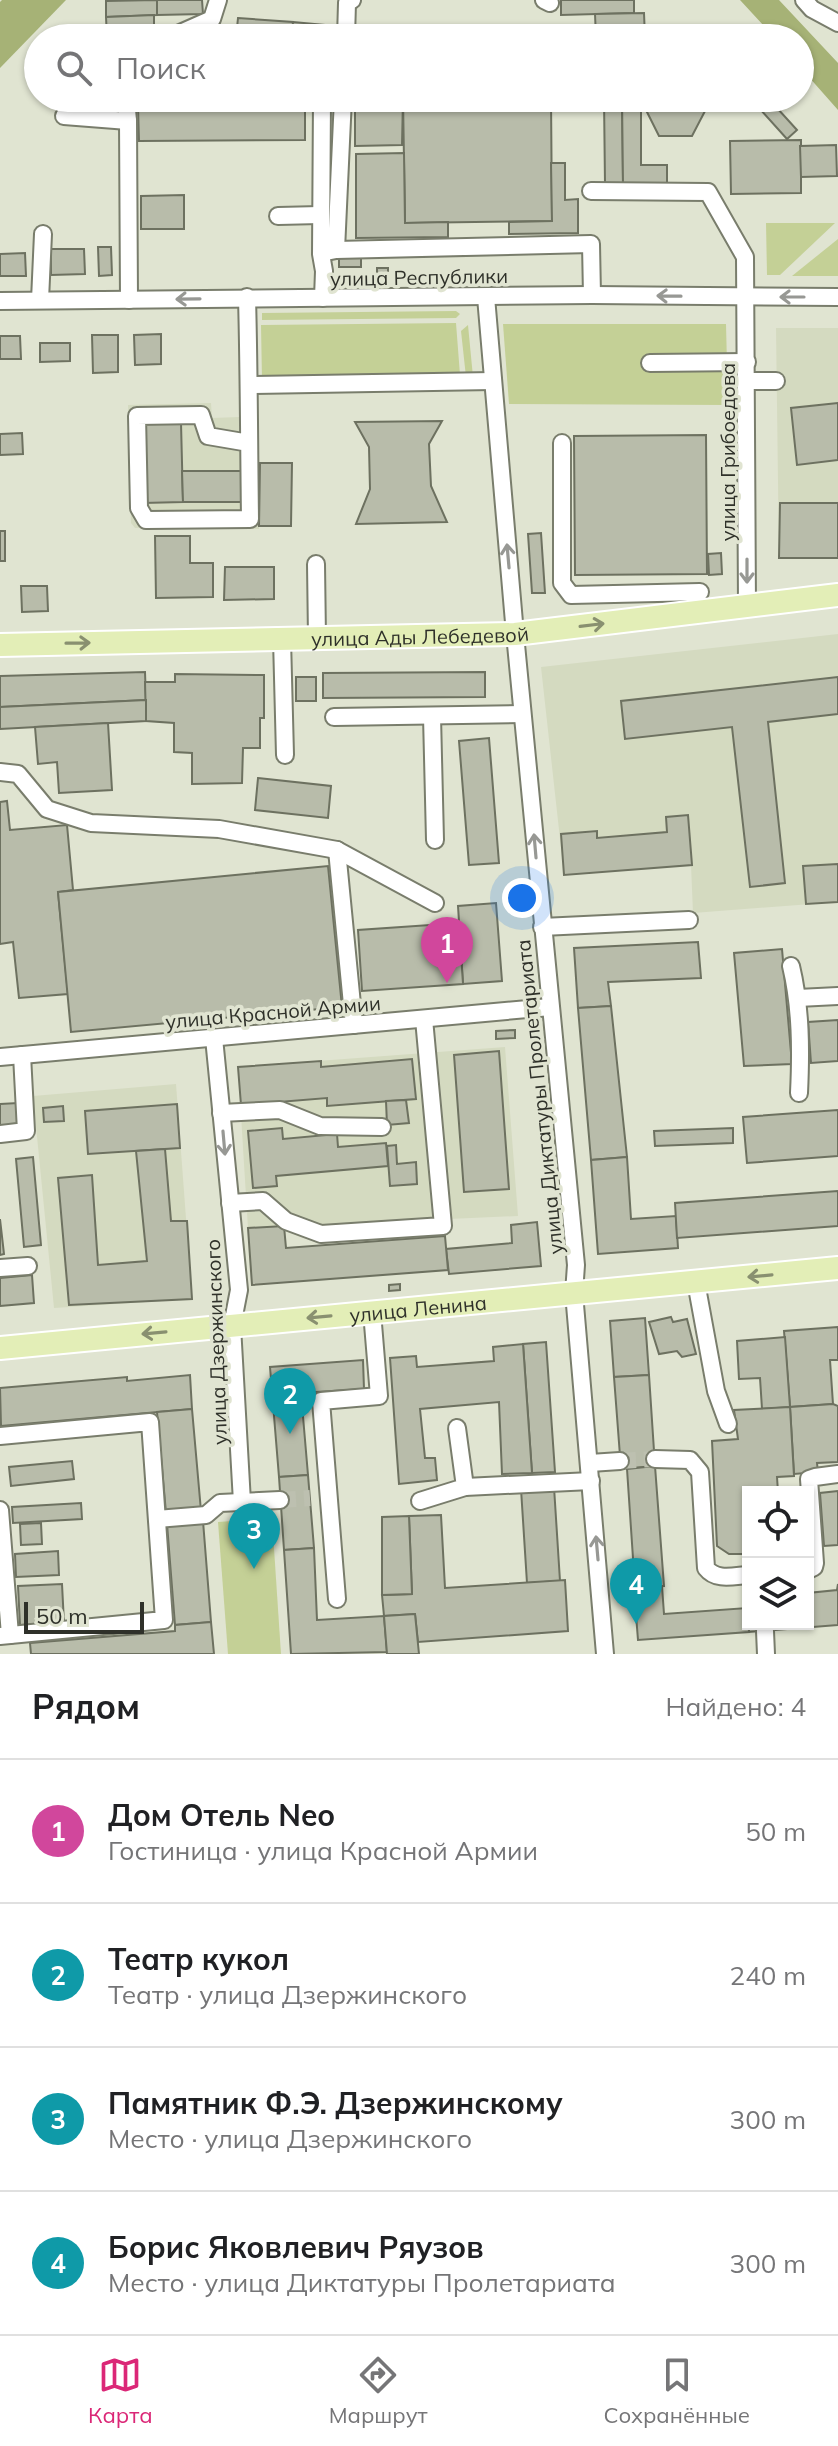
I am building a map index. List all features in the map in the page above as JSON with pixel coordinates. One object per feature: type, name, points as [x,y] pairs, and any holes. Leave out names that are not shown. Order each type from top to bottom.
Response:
[{"type":"main road","name":"улица Ады Лебедевой","points":[[0,645],[515,634],[838,595]]},
{"type":"main road","name":"улица Ленина","points":[[0,1348],[838,1268]]},
{"type":"street","points":[[201,24],[212,19],[218,0]]},
{"type":"street","points":[[346,24],[347,3],[352,0]]},
{"type":"street","points":[[804,0],[812,9],[838,23]]},
{"type":"street","points":[[127,112],[129,300]]},
{"type":"street","points":[[322,112],[320,215],[328,252]]},
{"type":"street","points":[[323,298],[342,112]]},
{"type":"street","points":[[64,116],[128,121]]},
{"type":"street","name":"улица Грибоедова","points":[[591,191],[708,192],[745,257],[747,606]]},
{"type":"street","points":[[278,216],[320,215]]},
{"type":"street","points":[[40,300],[43,234]]},
{"type":"street","points":[[328,252],[591,244],[592,295]]},
{"type":"street","name":"улица Республики","points":[[0,301],[592,295],[838,297]]},
{"type":"street","points":[[247,297],[249,385],[250,519],[146,520],[139,508],[137,416],[201,415],[208,436],[249,443]]},
{"type":"street","name":"улица Диктатуры Пролетариата","points":[[486,297],[522,714],[576,1265],[574,1293],[605,1654]]},
{"type":"street","points":[[650,363],[747,362]]},
{"type":"street","points":[[249,385],[493,381]]},
{"type":"street","points":[[747,381],[776,381]]},
{"type":"street","points":[[562,443],[562,583],[571,595],[700,592]]},
{"type":"street","points":[[316,564],[317,638]]},
{"type":"street","points":[[627,593],[627,621]]},
{"type":"street","points":[[282,639],[285,755]]},
{"type":"street","points":[[334,717],[522,714]]},
{"type":"street","points":[[432,716],[435,840]]},
{"type":"street","points":[[0,772],[18,774],[47,809],[91,823],[219,829],[337,850],[435,903]]},
{"type":"street","points":[[337,850],[354,1025]]},
{"type":"street","points":[[542,927],[689,920]]},
{"type":"street","points":[[791,966],[798,998],[799,1093]]},
{"type":"street","points":[[798,998],[838,996]]},
{"type":"street","name":"улица Красной Армии","points":[[0,1057],[550,1007]]},
{"type":"street","points":[[230,1203],[263,1201],[286,1221],[321,1234],[443,1226],[424,1019]]},
{"type":"street","name":"улица Дзержинского","points":[[214,1038],[239,1290],[232,1326],[242,1502]]},
{"type":"street","points":[[0,1134],[26,1131],[22,1055]]},
{"type":"street","points":[[221,1113],[280,1110],[320,1126],[382,1127]]},
{"type":"street","points":[[0,1268],[28,1266]]},
{"type":"street","points":[[696,1282],[716,1391],[728,1424]]},
{"type":"street","points":[[337,1599],[321,1401],[379,1396],[372,1312]]},
{"type":"street","points":[[0,1436],[150,1422],[164,1620],[5,1636],[0,1510]]},
{"type":"street","points":[[457,1428],[465,1487]]},
{"type":"street","points":[[655,1459],[690,1460],[700,1472],[706,1568],[716,1577],[742,1575]]},
{"type":"street","points":[[590,1463],[620,1461]]},
{"type":"street","points":[[814,1567],[809,1479],[838,1474]]},
{"type":"street","points":[[420,1501],[465,1487],[591,1481]]},
{"type":"street","points":[[310,1498],[329,1497]]},
{"type":"street","points":[[157,1519],[206,1515],[220,1503],[280,1500]]},
{"type":"street","points":[[765,1631],[766,1654]]},
{"type":"shaded area","points":[[66,0],[43,24],[24,24],[24,43],[0,68],[0,2]]},
{"type":"shaded area","points":[[740,0],[779,0],[801,24],[762,24]]},
{"type":"shaded area","points":[[814,37],[838,63],[838,110],[814,83]]},
{"type":"shaded area","points":[[766,223],[835,223],[780,275],[767,275]]},
{"type":"shaded area","points":[[838,239],[838,276],[792,276]]},
{"type":"shaded area","points":[[456,311],[460,314],[456,318],[262,320],[262,313]]},
{"type":"shaded area","points":[[456,323],[460,375],[262,380],[261,325]]},
{"type":"shaded area","points":[[503,324],[726,324],[728,405],[509,404]]},
{"type":"shaded area","points":[[468,325],[473,377],[466,377],[461,331]]},
{"type":"shaded area","points":[[776,328],[838,328],[838,558],[779,558]]},
{"type":"shaded area","points":[[211,403],[212,418],[239,417],[239,405],[258,405],[259,529],[135,528],[131,523],[128,405]]},
{"type":"shaded area","points":[[838,634],[838,902],[693,913],[691,865],[564,875],[541,667]]},
{"type":"shaded area","points":[[505,1047],[518,1216],[248,1228],[238,1067]]},
{"type":"shaded area","points":[[176,1084],[192,1299],[54,1308],[33,1096]]},
{"type":"shaded area","points":[[272,1518],[281,1654],[228,1654],[218,1522]]},
{"type":"building","points":[[157,0],[157,15],[106,17],[106,1]]},
{"type":"building","points":[[157,0],[202,0],[203,14],[157,15]]},
{"type":"building","points":[[561,0],[634,0],[634,13],[561,15]]},
{"type":"building","points":[[644,13],[644,24],[595,24],[595,14]]},
{"type":"building","points":[[154,15],[154,24],[106,24],[106,17]]},
{"type":"building","points":[[238,18],[293,22],[293,24],[237,24]]},
{"type":"building","points":[[138,112],[305,112],[305,140],[139,141]]},
{"type":"building","points":[[355,112],[403,112],[402,145],[355,146]]},
{"type":"building","points":[[403,112],[551,112],[552,221],[405,223]]},
{"type":"building","points":[[604,112],[622,112],[623,184],[605,184]]},
{"type":"building","points":[[622,112],[641,112],[641,165],[667,165],[667,183],[623,184]]},
{"type":"building","points":[[647,112],[704,112],[692,136],[659,136]]},
{"type":"building","points":[[763,112],[781,112],[797,130],[787,139]]},
{"type":"building","points":[[801,140],[801,193],[731,194],[730,141]]},
{"type":"building","points":[[836,145],[837,176],[801,177],[800,146]]},
{"type":"building","points":[[404,153],[405,223],[448,222],[448,237],[356,238],[356,154]]},
{"type":"building","points":[[551,163],[565,163],[565,200],[578,199],[578,233],[509,234],[509,222],[552,221]]},
{"type":"building","points":[[184,195],[184,229],[141,229],[141,196]]},
{"type":"building","points":[[98,247],[111,247],[112,275],[99,276]]},
{"type":"building","points":[[51,249],[84,249],[85,274],[51,275]]},
{"type":"building","points":[[25,253],[26,276],[0,276],[0,254]]},
{"type":"building","points":[[361,254],[361,267],[339,267],[339,255]]},
{"type":"building","points":[[377,268],[388,268],[388,274],[377,275]]},
{"type":"building","points":[[161,334],[161,364],[135,365],[134,335]]},
{"type":"building","points":[[92,335],[118,335],[118,372],[93,373]]},
{"type":"building","points":[[0,336],[20,336],[21,359],[0,359]]},
{"type":"building","points":[[40,343],[70,343],[70,361],[40,362]]},
{"type":"building","points":[[838,403],[838,460],[797,465],[791,408]]},
{"type":"building","points":[[442,421],[429,444],[431,486],[447,522],[356,524],[370,489],[369,447],[355,422]]},
{"type":"building","points":[[181,423],[183,502],[143,503],[141,424]]},
{"type":"building","points":[[22,433],[23,454],[0,455],[0,434]]},
{"type":"building","points":[[706,435],[707,574],[575,575],[574,436]]},
{"type":"building","points":[[260,463],[292,463],[291,526],[259,526]]},
{"type":"building","points":[[182,471],[243,471],[243,502],[183,502]]},
{"type":"building","points":[[780,503],[838,503],[838,558],[779,558]]},
{"type":"building","points":[[0,531],[5,531],[5,561],[0,561]]},
{"type":"building","points":[[541,533],[545,593],[532,593],[528,534]]},
{"type":"building","points":[[155,536],[190,536],[190,563],[213,563],[213,597],[156,598]]},
{"type":"building","points":[[721,553],[722,574],[709,575],[708,554]]},
{"type":"building","points":[[225,567],[274,567],[274,599],[224,600]]},
{"type":"building","points":[[21,586],[47,586],[48,611],[22,612]]},
{"type":"building","points":[[145,672],[146,700],[0,707],[0,676]]},
{"type":"building","points":[[485,672],[485,697],[323,698],[323,673]]},
{"type":"building","points":[[175,674],[264,675],[260,748],[243,748],[242,783],[192,784],[192,753],[174,752],[174,723],[146,721],[145,682],[175,682]]},
{"type":"building","points":[[296,677],[316,677],[316,701],[296,701]]},
{"type":"building","points":[[838,677],[838,714],[768,722],[785,883],[750,887],[732,727],[625,739],[621,701]]},
{"type":"building","points":[[146,700],[146,721],[0,729],[0,707]]},
{"type":"building","points":[[108,723],[112,790],[59,793],[57,762],[38,764],[35,727]]},
{"type":"building","points":[[489,738],[499,863],[469,865],[459,741]]},
{"type":"building","points":[[258,778],[331,786],[328,818],[255,810]]},
{"type":"building","points":[[7,801],[10,830],[67,825],[73,890],[58,892],[68,994],[19,998],[13,942],[0,944],[0,802]]},
{"type":"building","points":[[688,815],[692,865],[564,875],[561,834],[597,831],[597,838],[667,832],[666,817]]},
{"type":"building","points":[[838,864],[838,902],[806,904],[803,866]]},
{"type":"building","points":[[328,866],[342,1007],[71,1032],[58,892]]},
{"type":"building","points":[[496,903],[502,981],[463,984],[458,906]]},
{"type":"building","points":[[459,923],[463,984],[362,991],[358,930]]},
{"type":"building","points":[[698,942],[701,978],[608,982],[611,1006],[578,1008],[574,948]]},
{"type":"building","points":[[782,949],[792,1064],[744,1066],[734,953]]},
{"type":"building","points":[[611,1006],[627,1157],[591,1160],[578,1008]]},
{"type":"building","points":[[838,1020],[838,1061],[811,1063],[808,1022]]},
{"type":"building","points":[[515,1030],[515,1038],[496,1039],[496,1031]]},
{"type":"building","points":[[499,1051],[509,1189],[464,1192],[454,1055]]},
{"type":"building","points":[[412,1059],[416,1099],[327,1106],[327,1098],[241,1105],[238,1067],[321,1061],[321,1067]]},
{"type":"building","points":[[406,1100],[409,1123],[387,1125],[386,1101]]},
{"type":"building","points":[[18,1103],[20,1125],[0,1127],[0,1104]]},
{"type":"building","points":[[177,1104],[180,1148],[88,1154],[85,1111]]},
{"type":"building","points":[[63,1106],[64,1121],[44,1122],[43,1108]]},
{"type":"building","points":[[838,1110],[838,1156],[747,1163],[743,1117]]},
{"type":"building","points":[[282,1128],[283,1139],[337,1134],[338,1147],[386,1143],[388,1166],[276,1176],[277,1186],[253,1188],[248,1131]]},
{"type":"building","points":[[733,1128],[733,1143],[655,1146],[654,1131]]},
{"type":"building","points":[[396,1145],[397,1164],[416,1162],[417,1184],[390,1186],[387,1146]]},
{"type":"building","points":[[165,1149],[171,1221],[187,1221],[192,1299],[69,1305],[58,1178],[92,1175],[98,1265],[147,1261],[136,1151]]},
{"type":"building","points":[[33,1157],[41,1245],[24,1247],[16,1159]]},
{"type":"building","points":[[627,1157],[631,1219],[676,1216],[678,1248],[598,1254],[591,1160]]},
{"type":"building","points":[[838,1191],[838,1226],[677,1238],[675,1203]]},
{"type":"building","points":[[0,1219],[4,1254],[0,1255]]},
{"type":"building","points":[[537,1222],[541,1266],[449,1274],[446,1249],[512,1243],[511,1225]]},
{"type":"building","points":[[284,1226],[286,1248],[445,1236],[448,1270],[252,1285],[248,1228]]},
{"type":"building","points":[[32,1275],[34,1303],[0,1306],[0,1278]]},
{"type":"building","points":[[400,1284],[400,1290],[389,1291],[389,1285]]},
{"type":"building","points":[[671,1317],[673,1322],[687,1319],[696,1354],[682,1357],[677,1351],[659,1354],[649,1322]]},
{"type":"building","points":[[645,1318],[649,1375],[614,1377],[610,1321]]},
{"type":"building","points":[[838,1327],[838,1360],[830,1360],[833,1404],[790,1407],[784,1331]]},
{"type":"building","points":[[785,1337],[790,1407],[762,1409],[760,1378],[739,1379],[737,1341]]},
{"type":"building","points":[[546,1342],[555,1472],[532,1473],[523,1344]]},
{"type":"building","points":[[523,1344],[532,1473],[502,1474],[499,1402],[420,1409],[425,1458],[435,1458],[437,1480],[399,1484],[390,1358],[416,1356],[417,1367],[494,1361],[493,1347]]},
{"type":"building","points":[[363,1360],[364,1389],[301,1393],[308,1475],[279,1477],[270,1367]]},
{"type":"building","points":[[190,1375],[192,1409],[1,1426],[0,1388]]},
{"type":"building","points":[[649,1375],[655,1466],[621,1469],[614,1377]]},
{"type":"building","points":[[838,1406],[838,1462],[817,1463],[818,1472],[794,1474],[790,1407]]},
{"type":"building","points":[[790,1407],[794,1476],[777,1477],[778,1486],[742,1486],[742,1554],[729,1554],[717,1546],[712,1441],[738,1439],[734,1410]]},
{"type":"building","points":[[192,1409],[201,1511],[166,1513],[157,1412]]},
{"type":"building","points":[[72,1461],[74,1479],[11,1486],[9,1467]]},
{"type":"building","points":[[655,1466],[664,1586],[635,1588],[627,1469]]},
{"type":"building","points":[[308,1475],[314,1548],[284,1550],[279,1477]]},
{"type":"building","points":[[554,1487],[560,1581],[527,1583],[521,1489]]},
{"type":"building","points":[[838,1491],[838,1545],[824,1546],[820,1493]]},
{"type":"building","points":[[81,1503],[82,1519],[13,1523],[12,1507]]},
{"type":"building","points":[[441,1515],[445,1588],[565,1580],[568,1631],[418,1642],[415,1614],[384,1616],[382,1595],[412,1594],[409,1516]]},
{"type":"building","points":[[409,1516],[412,1594],[382,1595],[382,1517]]},
{"type":"building","points":[[203,1521],[211,1622],[175,1625],[167,1524]]},
{"type":"building","points":[[41,1523],[42,1544],[21,1545],[20,1524]]},
{"type":"building","points":[[314,1548],[317,1620],[384,1616],[387,1652],[291,1654],[284,1550]]},
{"type":"building","points":[[58,1551],[59,1575],[16,1577],[15,1554]]},
{"type":"building","points":[[62,1584],[64,1623],[20,1625],[18,1586]]},
{"type":"building","points":[[838,1584],[838,1625],[814,1627],[814,1592],[837,1590]]},
{"type":"building","points":[[662,1586],[664,1614],[742,1608],[742,1630],[749,1632],[638,1640],[634,1589]]},
{"type":"building","points":[[415,1614],[419,1654],[387,1654],[384,1616]]},
{"type":"building","points":[[211,1622],[214,1654],[31,1654],[30,1643],[175,1631],[175,1625]]},
{"type":"tunnel","points":[[620,1461],[655,1459]]},
{"type":"tunnel","points":[[280,1500],[310,1498]]},
{"type":"place","name":"Дом Отель Neo","points":[[447,983]]},
{"type":"place","name":"Театр кукол","points":[[290,1434]]},
{"type":"place","name":"Памятник Ф.Э. Дзержинскому","points":[[254,1569]]},
{"type":"place","name":"Борис Яковлевич Ряузов","points":[[636,1624]]}]
